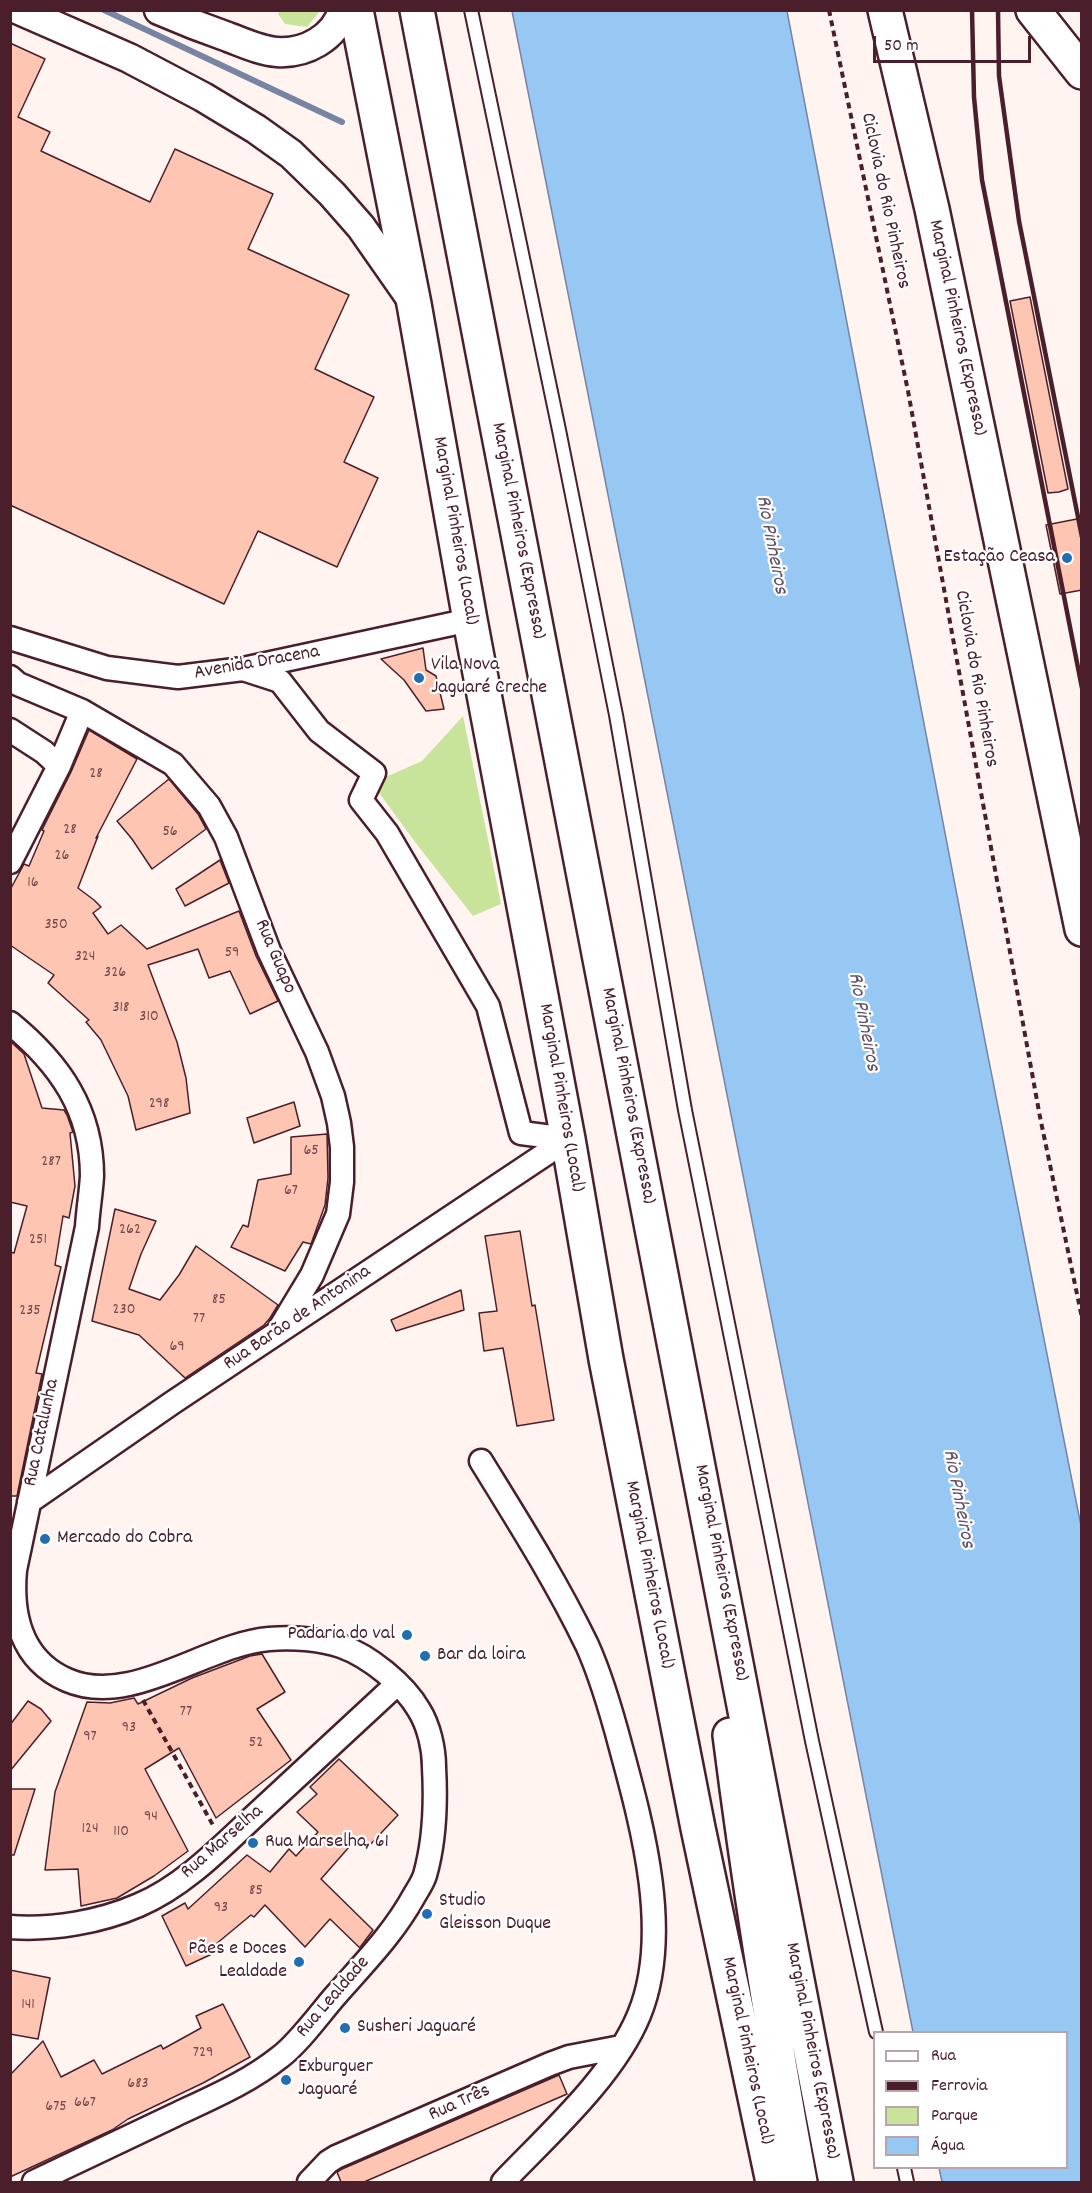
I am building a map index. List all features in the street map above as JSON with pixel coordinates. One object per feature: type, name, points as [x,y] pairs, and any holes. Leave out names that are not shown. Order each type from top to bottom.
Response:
[{"type":"highway","name":"Marginal Pinheiros (Local)","points":[[356,10],[414,304],[470,620],[568,1139],[606,1359],[695,1816],[773,2182]]},
{"type":"highway","name":"Marginal Pinheiros (Expressa)","points":[[417,10],[836,2182]]},
{"type":"highway","name":"Marginal Pinheiros (Expressa)","points":[[885,10],[932,209],[1082,929]]},
{"type":"highway","points":[[1033,10],[1082,72]]},
{"type":"highway","points":[[720,1572],[727,1705],[747,1867],[776,2053],[800,2182]]},
{"type":"street","points":[[170,13],[257,48],[275,52],[292,52],[327,36],[344,10]]},
{"type":"street","points":[[37,14],[203,97],[256,129],[291,154],[332,194],[361,227],[414,304]]},
{"type":"street","name":"Avenida Dracena","points":[[10,638],[107,668],[178,677],[243,669],[470,620]]},
{"type":"street","points":[[243,669],[280,681],[319,731],[374,773],[361,800],[387,833],[488,1006],[521,1133],[568,1139]]},
{"type":"street","name":"Rua Guapo","points":[[10,677],[18,684],[82,711],[173,764],[209,806],[226,837],[269,951],[317,1052],[333,1096],[339,1123],[342,1182],[338,1214],[312,1275],[277,1333]]},
{"type":"street","points":[[10,862],[59,766],[82,711]]},
{"type":"street","points":[[10,730],[44,752],[59,766]]},
{"type":"street","name":"Rua Catalunha","points":[[10,1023],[49,1058],[70,1088],[84,1122],[90,1150],[92,1177],[87,1227],[15,1570],[13,1594],[15,1613],[30,1650],[43,1664],[68,1681],[90,1686],[134,1684],[231,1648],[268,1639],[307,1640],[340,1646],[371,1661],[397,1684]]},
{"type":"street","name":"Rua Barão de Antonina","points":[[29,1502],[568,1139]]},
{"type":"street","points":[[481,1461],[559,1591],[588,1648],[610,1709],[627,1770],[642,1835],[654,1911],[654,1958],[649,1985],[639,2015],[621,2048],[585,2096],[502,2182]]},
{"type":"street","name":"Rua Marselha","points":[[10,1926],[55,1926],[99,1919],[140,1905],[193,1870],[224,1845],[397,1684]]},
{"type":"street","name":"Rua Lealdade","points":[[34,2182],[231,2088],[282,2056],[398,1924],[425,1877],[434,1822],[435,1790],[434,1750],[419,1710],[397,1684]]},
{"type":"street","name":"Rua Três","points":[[309,2182],[336,2157],[550,2064],[568,2057],[621,2048]]},
{"type":"lane","points":[[471,10],[616,715],[685,1110],[742,1397],[815,1752],[876,2031]]},
{"type":"path","name":"Ciclovia do Rio Pinheiros","points":[[829,10],[908,391],[1038,1105],[1082,1317]]},
{"type":"path","points":[[134,1684],[224,1845]]},
{"type":"green space","points":[[280,10],[320,11],[307,27],[285,24],[278,14]]},
{"type":"green space","points":[[463,716],[501,904],[473,916],[372,783],[422,761]]},
{"type":"water","name":"Rio Pinheiros","points":[[512,11],[787,11],[985,1041],[1081,1526],[1081,2182],[942,2182],[939,2169],[1068,2169],[1068,2031],[913,2031]]},
{"type":"building","points":[[10,43],[45,59],[18,117],[50,132],[41,151],[150,202],[175,149],[273,194],[248,249],[349,295],[315,369],[374,397],[344,462],[378,478],[337,567],[258,531],[224,604],[10,505]]},
{"type":"building","points":[[1030,297],[1068,489],[1059,492],[1048,493],[1010,301]]},
{"type":"building","name":"Estação Ceasa","points":[[1082,518],[1082,590],[1060,594],[1046,525]]},
{"type":"building","name":"Vila Nova Jaguaré Creche","points":[[423,648],[426,670],[436,676],[444,709],[426,711],[404,680],[381,659]]},
{"type":"building","points":[[89,730],[137,759],[96,838],[98,836],[78,888],[101,907],[93,913],[108,934],[121,925],[147,949],[239,911],[256,956],[278,1001],[250,1014],[230,971],[209,978],[198,949],[148,965],[177,1042],[186,1078],[190,1113],[136,1130],[128,1096],[101,1040],[86,1022],[89,1020],[48,983],[54,975],[10,945],[10,890],[24,864],[29,866],[44,831],[42,830]]},
{"type":"building","points":[[169,779],[198,814],[206,829],[152,869],[117,821]]},
{"type":"building","points":[[220,860],[229,883],[185,906],[176,889]]},
{"type":"building","points":[[10,1041],[24,1054],[42,1108],[64,1110],[67,1115],[73,1132],[70,1133],[75,1186],[69,1218],[63,1216],[55,1265],[61,1267],[36,1373],[42,1374],[17,1496],[10,1496],[10,1252],[14,1253],[27,1206],[10,1202]]},
{"type":"building","points":[[294,1102],[300,1126],[254,1143],[247,1118]]},
{"type":"building","points":[[327,1134],[328,1178],[325,1205],[311,1244],[303,1242],[285,1271],[231,1247],[243,1225],[248,1227],[258,1180],[291,1174],[291,1137]]},
{"type":"building","points":[[115,1209],[156,1221],[129,1289],[160,1300],[179,1275],[196,1246],[278,1305],[270,1318],[264,1325],[185,1378],[139,1335],[92,1321]]},
{"type":"building","points":[[520,1231],[554,1420],[517,1426],[503,1348],[484,1351],[479,1313],[497,1311],[485,1236]]},
{"type":"building","points":[[461,1290],[464,1310],[396,1331],[391,1320]]},
{"type":"building","points":[[262,1654],[285,1692],[257,1709],[291,1760],[216,1818],[179,1748],[145,1769],[188,1851],[154,1876],[117,1898],[81,1906],[78,1869],[45,1870],[55,1792],[87,1702],[110,1703],[134,1698],[138,1704],[192,1678],[250,1656]]},
{"type":"building","points":[[28,1701],[41,1709],[51,1721],[10,1771],[10,1725]]},
{"type":"building","points":[[339,1759],[398,1815],[367,1848],[357,1838],[321,1879],[373,1930],[360,1948],[330,1919],[305,1947],[265,1905],[254,1917],[251,1915],[210,1949],[212,1954],[186,1966],[162,1916],[185,1903],[188,1909],[247,1855],[270,1872],[289,1849],[296,1856],[318,1832],[297,1812],[317,1794],[310,1787]]},
{"type":"building","points":[[10,1789],[35,1789],[14,1855],[10,1855]]},
{"type":"building","points":[[10,1970],[50,1978],[38,2039],[10,2034]]},
{"type":"building","points":[[223,2004],[250,2057],[203,2083],[128,2119],[112,2130],[10,2177],[11,2074],[43,2041],[61,2077],[94,2060],[102,2074],[161,2045],[163,2049],[201,2028],[196,2016]]},
{"type":"building","points":[[559,2075],[567,2094],[364,2182],[341,2182],[337,2172],[342,2169]]},
{"type":"waterway","points":[[104,10],[342,122]]},
{"type":"railway","points":[[972,10],[974,97],[982,180],[1082,688]]},
{"type":"railway","points":[[998,10],[999,76],[1019,221],[1082,537]]},
{"type":"place","name":"Estação Ceasa","points":[[1067,558]]},
{"type":"place","name":"Vila Nova Jaguaré Creche","points":[[419,678]]},
{"type":"place","name":"Mercado do Cobra","points":[[45,1539]]},
{"type":"place","name":"Padaria do val","points":[[407,1635]]},
{"type":"place","name":"Bar da loira","points":[[425,1656]]},
{"type":"place","name":"Rua Marselha, 61","points":[[253,1843]]},
{"type":"place","name":"Studio Gleisson Duque","points":[[427,1914]]},
{"type":"place","name":"Pães e Doces Lealdade","points":[[299,1962]]},
{"type":"place","name":"Susheri Jaguaré","points":[[345,2028]]},
{"type":"place","name":"Exburguer Jaguaré","points":[[286,2080]]}]
